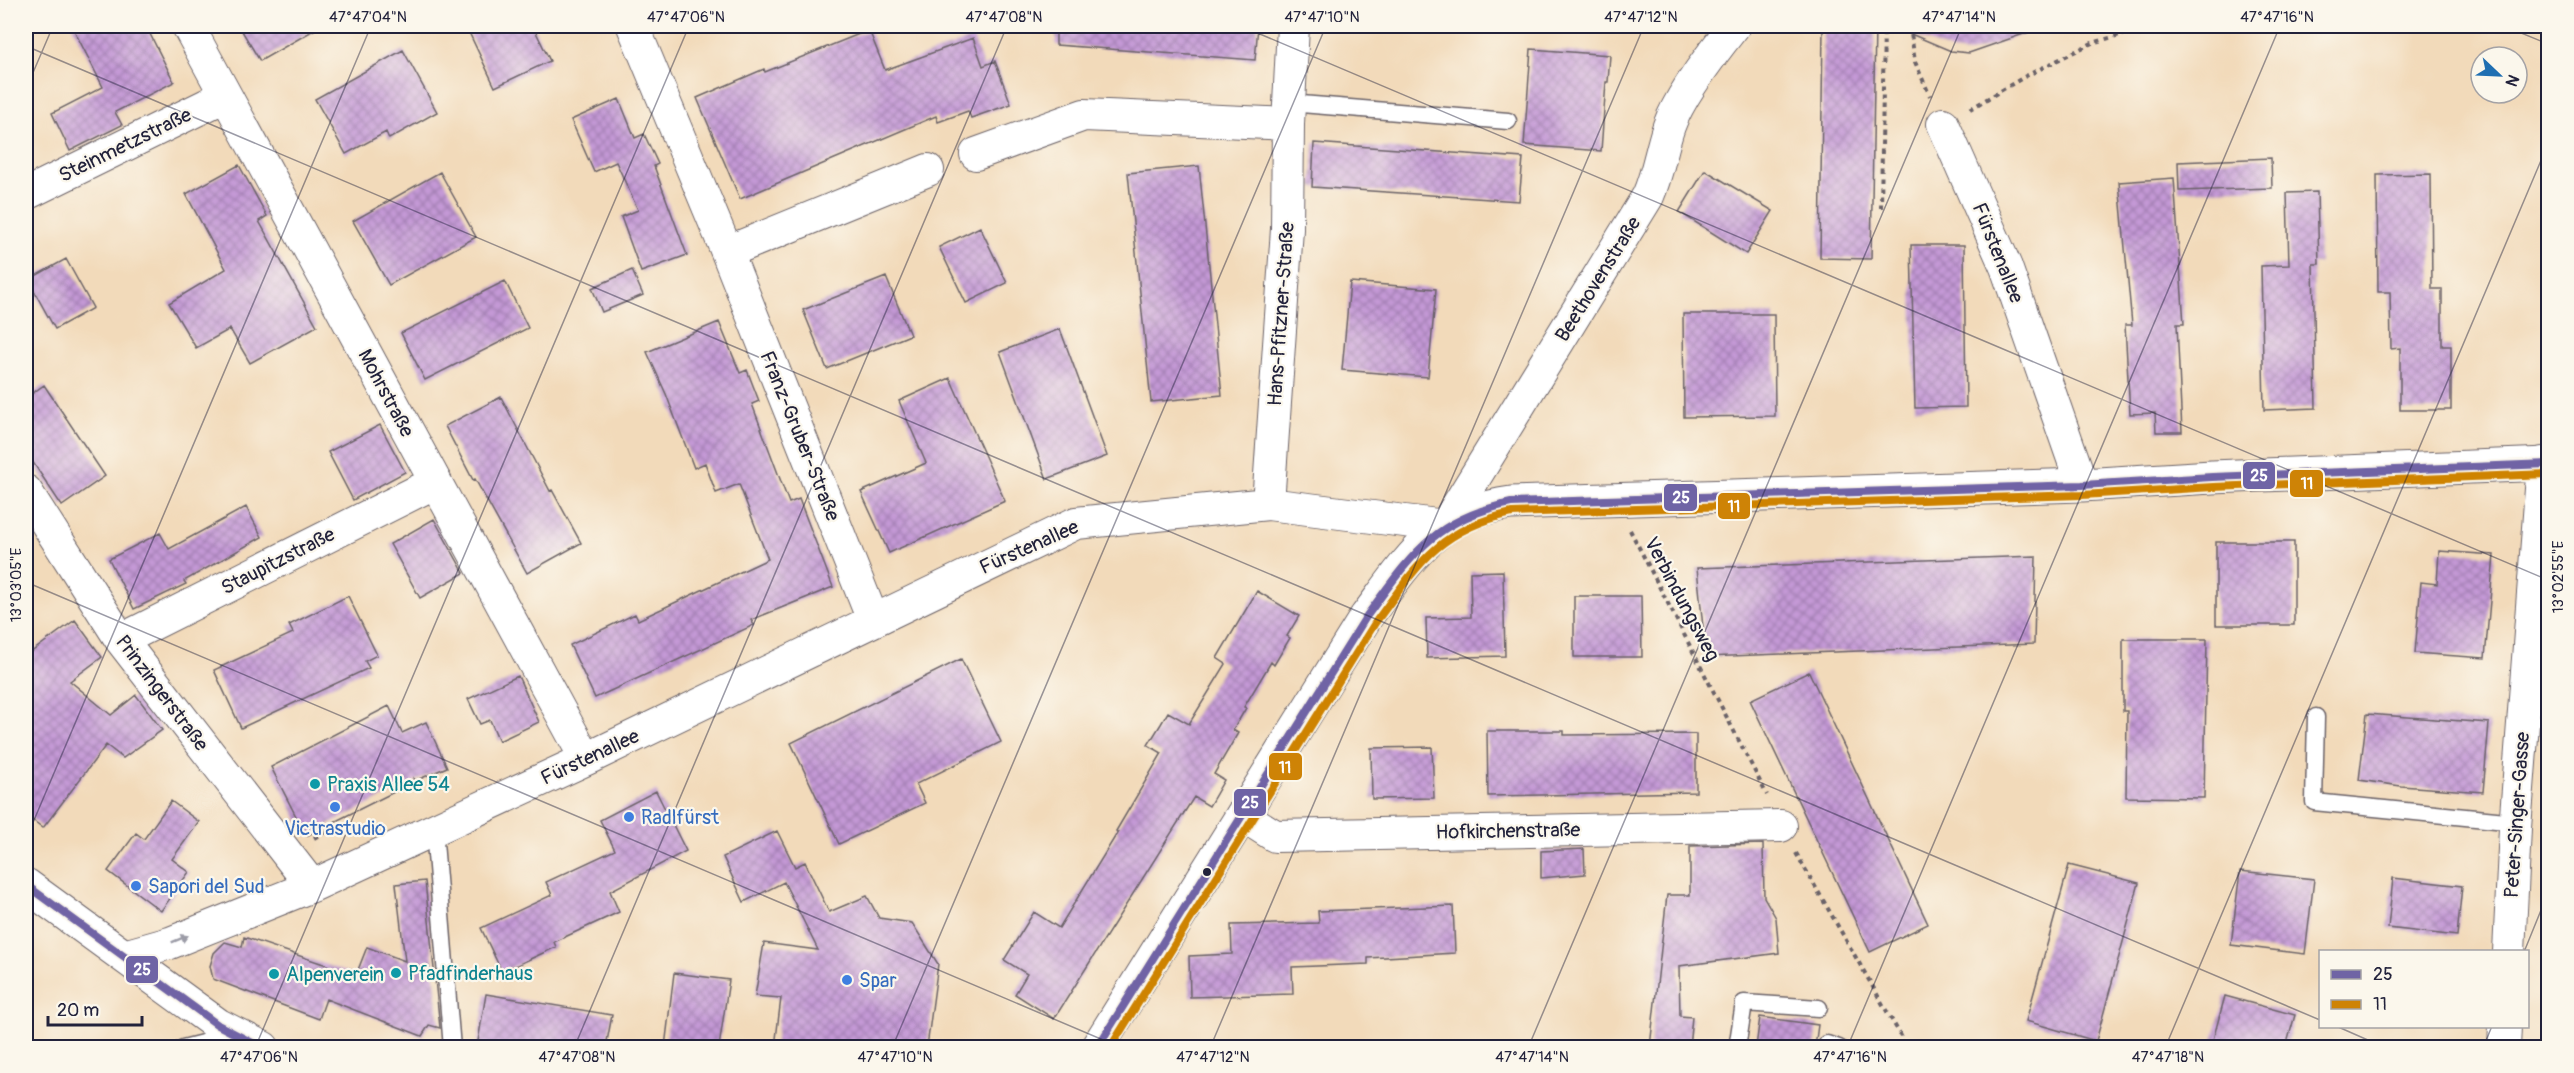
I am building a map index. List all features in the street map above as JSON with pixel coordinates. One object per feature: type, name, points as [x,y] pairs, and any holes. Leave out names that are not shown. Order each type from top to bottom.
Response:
[{"type":"street","name":"Mohrstraße","points":[[188,26],[434,483],[586,759]]},
{"type":"street","name":"Franz-Gruber-Straße","points":[[633,26],[727,252],[873,620]]},
{"type":"street","name":"Hans-Pfitzner-Straße","points":[[1268,504],[1287,229],[1288,114],[1293,26]]},
{"type":"street","name":"Beethovenstraße","points":[[1445,525],[1648,196],[1658,172],[1670,125],[1683,98],[1734,26]]},
{"type":"street","name":"Steinmetzstraße","points":[[26,194],[225,96]]},
{"type":"street","points":[[976,154],[1084,115],[1288,114]]},
{"type":"street","name":"Fürstenallee","points":[[1943,124],[2006,267],[2082,484]]},
{"type":"street","points":[[727,252],[928,170]]},
{"type":"street","points":[[1098,1047],[1366,617],[1407,563],[1445,525],[1469,512],[1511,503],[2082,484],[2224,476],[2546,464]]},
{"type":"street","name":"Peter-Singer-Gasse","points":[[2509,950],[2516,822],[2546,464]]},
{"type":"street","name":"Staupitzstraße","points":[[121,640],[434,483]]},
{"type":"street","name":"Prinzingerstraße","points":[[26,491],[121,640],[312,886]]},
{"type":"street","name":"Fürstenallee","points":[[124,956],[170,943],[312,886],[586,759],[1076,523],[1268,504],[1445,525]]},
{"type":"street","name":"Hofkirchenstraße","points":[[1242,815],[1275,836],[1781,826]]},
{"type":"street","points":[[26,885],[124,956],[208,1038],[263,1047]]},
{"type":"street","points":[[2504,1047],[2505,1028]]},
{"type":"lane","points":[[1288,114],[1508,121]]},
{"type":"lane","points":[[2316,717],[2314,802],[2516,822]]},
{"type":"lane","points":[[434,830],[452,1047]]},
{"type":"lane","points":[[1737,1047],[1744,1003],[1819,1008]]},
{"type":"lane","points":[[183,1047],[208,1038]]},
{"type":"path","points":[[1881,208],[1884,26]]},
{"type":"path","points":[[1910,26],[1915,62],[1943,124],[2024,77],[2092,43],[2151,26]]},
{"type":"path","name":"Verbindungsweg","points":[[1629,529],[1767,793],[1781,826],[1901,1036],[1902,1047]]},
{"type":"building","points":[[72,26],[146,26],[174,82],[115,112],[122,125],[70,151],[52,113],[103,87]]},
{"type":"building","points":[[239,26],[321,26],[260,61]]},
{"type":"building","points":[[466,26],[533,26],[550,61],[495,87]]},
{"type":"building","points":[[1056,26],[1258,26],[1255,60],[1056,45]]},
{"type":"building","points":[[1823,26],[1875,26],[1871,259],[1820,258]]},
{"type":"building","points":[[1892,26],[2037,26],[2038,29],[1969,53],[1951,51]]},
{"type":"building","points":[[869,30],[885,70],[973,38],[983,66],[995,61],[1011,104],[971,118],[968,111],[938,122],[936,116],[740,199],[697,98],[764,69],[765,72]]},
{"type":"building","points":[[1531,49],[1610,55],[1601,151],[1524,145]]},
{"type":"building","points":[[403,50],[437,112],[389,139],[386,132],[346,154],[315,99]]},
{"type":"building","points":[[619,99],[635,138],[644,134],[658,164],[654,166],[687,255],[641,272],[621,217],[638,210],[616,162],[594,172],[571,120]]},
{"type":"building","points":[[1314,143],[1523,158],[1519,201],[1312,187]]},
{"type":"building","points":[[2271,158],[2272,188],[2179,191],[2178,162]]},
{"type":"building","points":[[239,165],[267,216],[259,221],[317,326],[250,363],[230,329],[196,348],[169,303],[226,269],[186,194]]},
{"type":"building","points":[[1199,166],[1222,395],[1151,402],[1128,173]]},
{"type":"building","points":[[1705,170],[1773,211],[1746,254],[1679,212]]},
{"type":"building","points":[[440,172],[476,237],[389,285],[353,221]]},
{"type":"building","points":[[2431,174],[2432,289],[2442,289],[2442,346],[2451,346],[2451,410],[2400,410],[2400,348],[2391,349],[2390,292],[2378,292],[2377,175]]},
{"type":"building","points":[[2174,178],[2184,324],[2177,324],[2182,432],[2156,432],[2155,413],[2130,414],[2125,325],[2132,325],[2119,182]]},
{"type":"building","points":[[2317,192],[2319,264],[2313,264],[2316,408],[2264,410],[2261,266],[2289,265],[2287,193]]},
{"type":"building","points":[[980,227],[1007,283],[966,303],[939,247]]},
{"type":"building","points":[[1911,245],[1964,245],[1966,407],[1915,408]]},
{"type":"building","points":[[66,259],[93,308],[55,329],[28,280]]},
{"type":"building","points":[[632,270],[643,295],[602,312],[592,288]]},
{"type":"building","points":[[886,277],[910,335],[827,369],[803,310]]},
{"type":"building","points":[[505,281],[528,328],[425,380],[401,333]]},
{"type":"building","points":[[1350,282],[1436,289],[1428,377],[1342,370]]},
{"type":"building","points":[[1683,314],[1774,314],[1775,416],[1684,417]]},
{"type":"building","points":[[719,322],[740,373],[747,370],[759,401],[752,404],[789,503],[799,499],[833,587],[751,620],[754,625],[595,698],[570,645],[635,614],[638,620],[768,559],[739,484],[716,493],[705,463],[694,468],[666,394],[647,352]]},
{"type":"building","points":[[1060,329],[1107,456],[1047,479],[1000,352]]},
{"type":"building","points":[[950,378],[1005,501],[889,553],[861,492],[926,463],[899,401]]},
{"type":"building","points":[[44,385],[105,476],[62,506],[26,452],[26,398]]},
{"type":"building","points":[[501,397],[550,491],[552,490],[581,543],[527,573],[475,479],[473,480],[445,426]]},
{"type":"building","points":[[380,425],[405,472],[353,500],[328,452]]},
{"type":"building","points":[[246,507],[262,537],[184,581],[186,584],[134,609],[109,559],[160,533],[169,549]]},
{"type":"building","points":[[434,519],[464,573],[420,598],[390,544]]},
{"type":"building","points":[[2216,542],[2294,542],[2294,625],[2216,625]]},
{"type":"building","points":[[2439,551],[2494,555],[2485,658],[2415,653],[2421,582],[2437,584]]},
{"type":"building","points":[[2036,556],[2034,644],[1706,657],[1697,568]]},
{"type":"building","points":[[1503,571],[1505,656],[1427,658],[1426,618],[1471,617],[1470,572]]},
{"type":"building","points":[[1257,591],[1299,616],[1287,636],[1290,638],[1274,665],[1271,662],[1233,730],[1238,733],[1214,774],[1224,780],[1209,806],[1194,797],[1054,1019],[1015,994],[1027,974],[1004,960],[1034,912],[1059,928],[1118,832],[1116,831],[1162,753],[1148,745],[1168,712],[1189,724],[1226,664],[1217,658]]},
{"type":"building","points":[[348,596],[377,655],[365,661],[369,668],[241,728],[214,670],[293,633],[289,625]]},
{"type":"building","points":[[1574,596],[1641,596],[1642,657],[1574,657]]},
{"type":"building","points":[[75,620],[102,657],[70,681],[111,715],[136,695],[162,730],[123,758],[106,745],[43,828],[26,815],[26,656]]},
{"type":"building","points":[[2123,639],[2207,639],[2204,798],[2126,797],[2127,711],[2123,711]]},
{"type":"building","points":[[961,659],[1001,742],[916,784],[925,803],[839,844],[791,743]]},
{"type":"building","points":[[1809,672],[1928,924],[1870,952],[1750,700]]},
{"type":"building","points":[[518,676],[539,722],[499,741],[490,720],[480,724],[468,699]]},
{"type":"building","points":[[389,706],[402,733],[426,722],[447,767],[415,781],[413,777],[414,782],[306,836],[271,767]]},
{"type":"building","points":[[2367,714],[2489,723],[2483,792],[2401,786],[2359,780]]},
{"type":"building","points":[[1487,731],[1564,731],[1564,735],[1696,734],[1696,792],[1488,796]]},
{"type":"building","points":[[1432,747],[1434,798],[1372,799],[1371,748]]},
{"type":"building","points":[[656,791],[686,851],[610,891],[619,912],[554,942],[556,947],[502,972],[481,928],[552,895],[546,882],[615,850],[600,820]]},
{"type":"building","points":[[171,801],[199,822],[172,859],[189,872],[161,911],[108,871],[136,833],[144,839]]},
{"type":"building","name":"Spar","points":[[777,831],[795,867],[805,862],[829,912],[867,896],[879,918],[912,923],[938,964],[927,1047],[775,1047],[781,998],[755,996],[764,943],[818,950],[784,882],[744,902],[723,857]]},
{"type":"building","points":[[1763,844],[1764,897],[1776,918],[1779,953],[1679,966],[1680,1016],[1692,1017],[1689,1047],[1650,1047],[1667,895],[1690,895],[1690,846]]},
{"type":"building","points":[[1584,849],[1585,874],[1541,878],[1541,851]]},
{"type":"building","points":[[2069,865],[2139,883],[2096,1041],[2026,1021]]},
{"type":"building","points":[[2240,871],[2314,879],[2305,954],[2231,945]]},
{"type":"building","points":[[2393,878],[2462,886],[2457,936],[2388,928]]},
{"type":"building","points":[[425,881],[440,1028],[429,1025],[422,1036],[326,999],[319,1019],[213,979],[210,966],[214,953],[225,942],[242,947],[244,937],[356,975],[367,947],[405,961],[396,884]]},
{"type":"building","points":[[1453,906],[1455,953],[1368,958],[1368,964],[1292,967],[1293,994],[1190,997],[1189,956],[1232,954],[1231,925],[1319,923],[1318,911]]},
{"type":"building","points":[[674,973],[729,980],[719,1047],[665,1047]]},
{"type":"building","points":[[486,994],[612,1015],[606,1047],[477,1047]]},
{"type":"building","points":[[2225,996],[2295,1015],[2286,1047],[2211,1047]]},
{"type":"building","points":[[1760,1017],[1818,1025],[1815,1047],[1756,1047]]},
{"type":"transit line","name":"25","points":[[1097,1048],[1366,617],[1411,558],[1426,543],[1462,519],[1484,510],[1511,503],[2082,485],[2212,477],[2548,464]]},
{"type":"transit line","name":"11","points":[[1110,1048],[1375,623],[1417,567],[1432,553],[1465,529],[1487,520],[1512,513],[2082,495],[2213,487],[2548,474]]},
{"type":"transit line","name":"25","points":[[26,885],[218,1025],[262,1048]]},
{"type":"place","name":"Praxis Allee 54","points":[[315,784]]},
{"type":"place","name":"Victrastudio","points":[[335,807]]},
{"type":"place","name":"Radlfürst","points":[[629,817]]},
{"type":"place","name":"Sapori del Sud","points":[[136,886]]},
{"type":"place","name":"Pfadfinderhaus","points":[[396,973]]},
{"type":"place","name":"Alpenverein","points":[[274,974]]},
{"type":"place","name":"Spar","points":[[847,980]]}]
